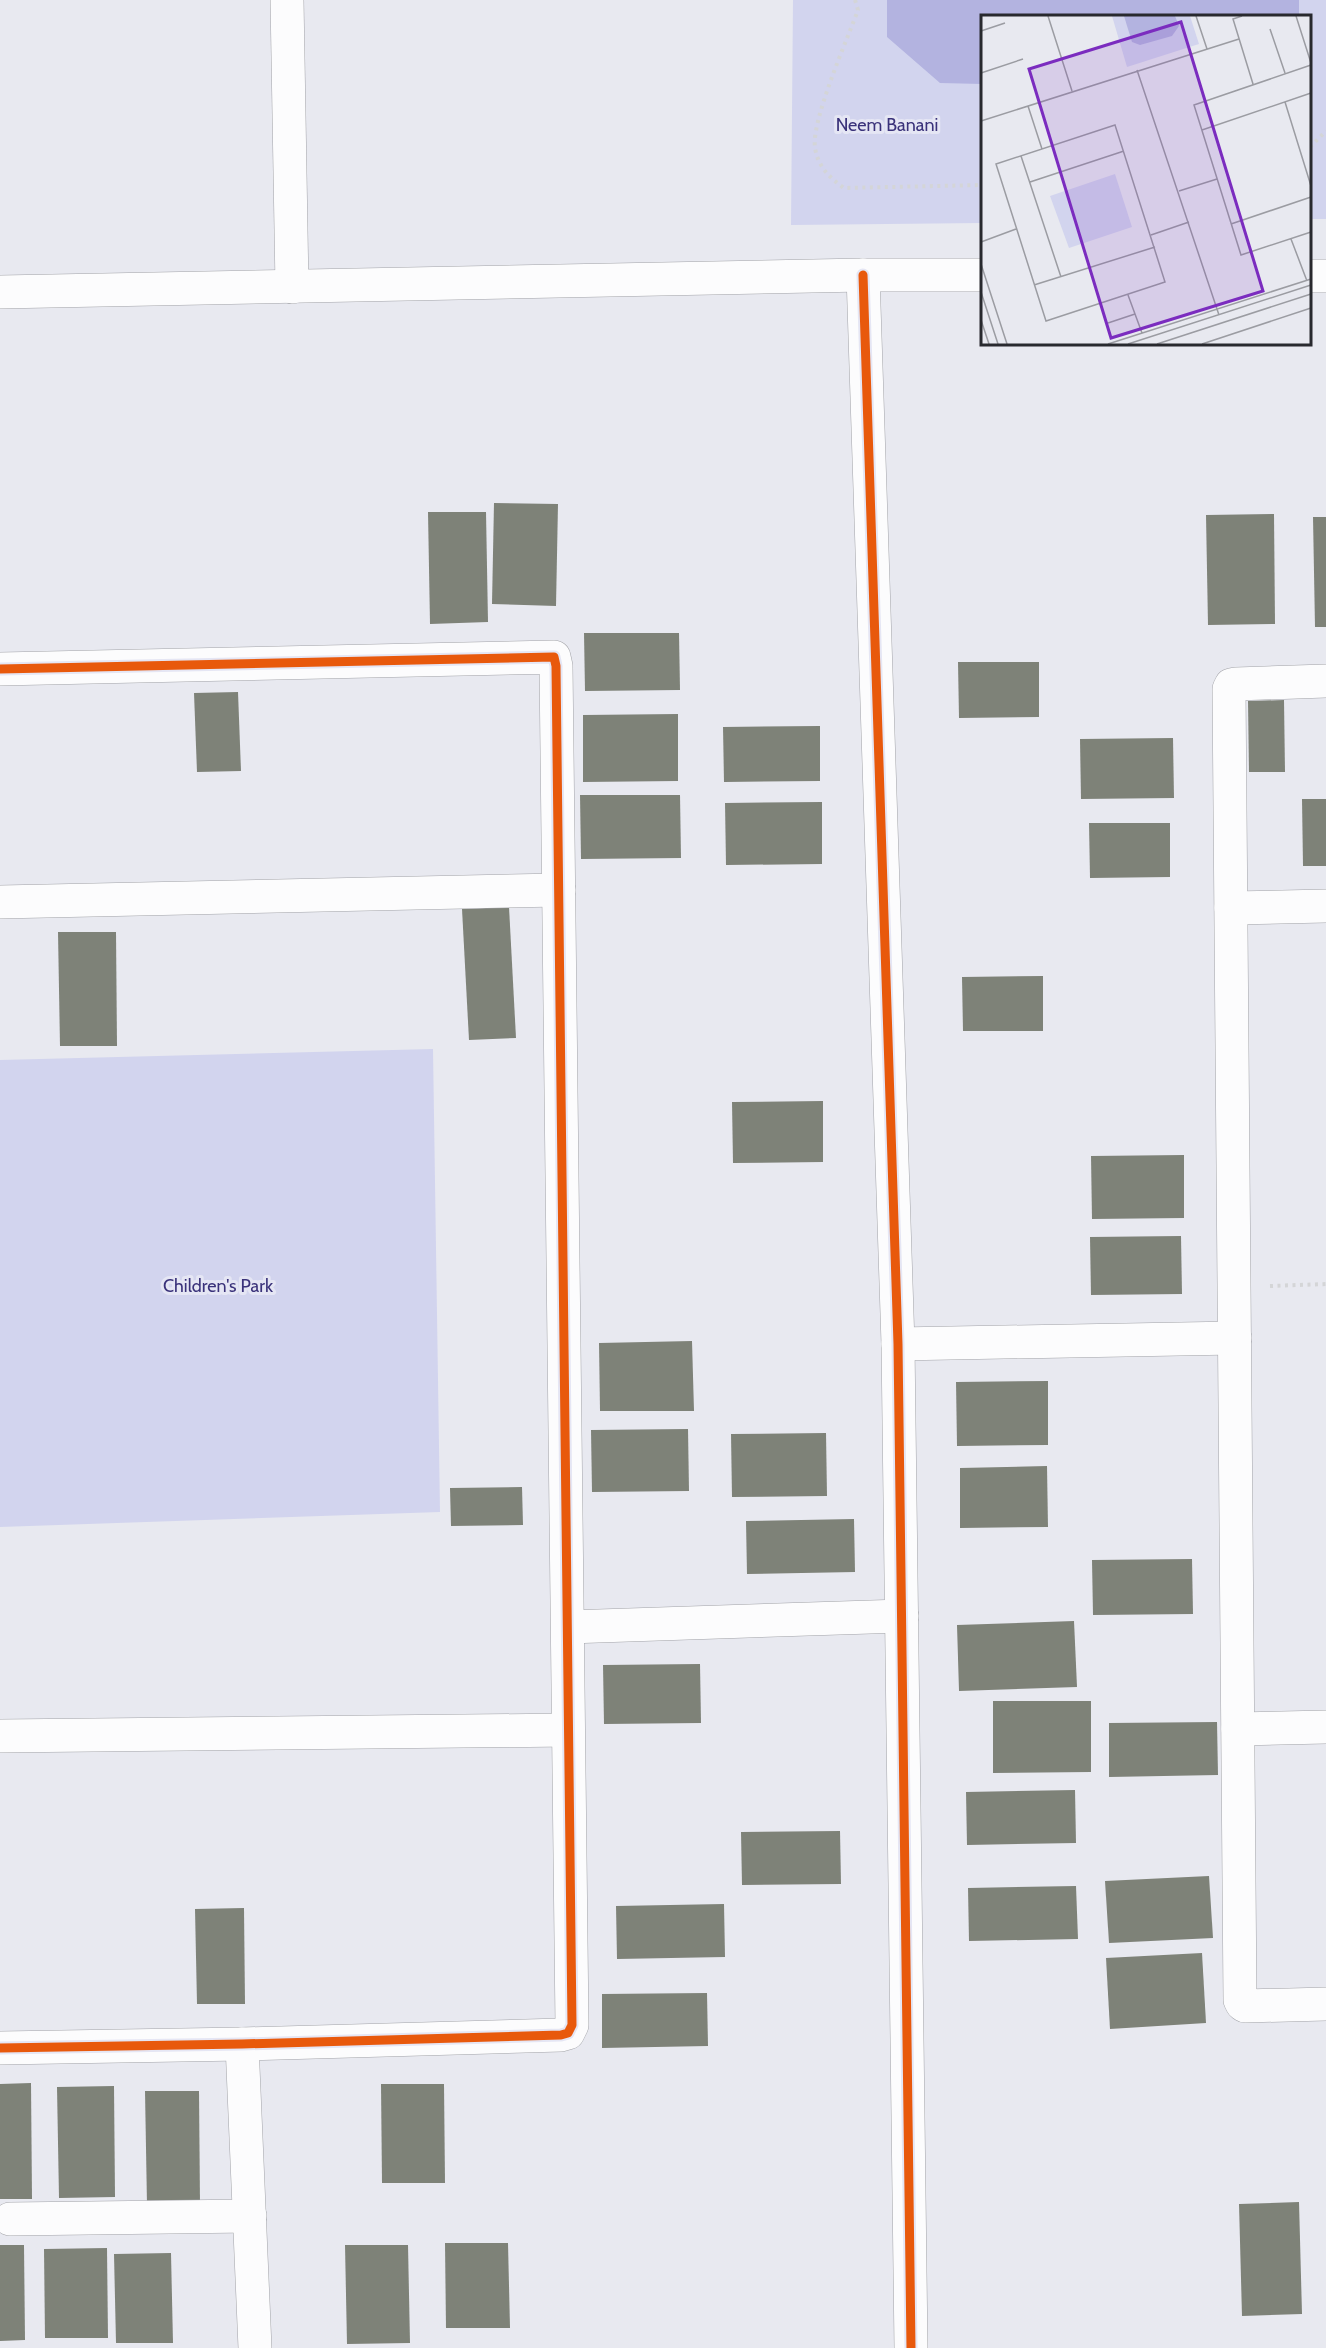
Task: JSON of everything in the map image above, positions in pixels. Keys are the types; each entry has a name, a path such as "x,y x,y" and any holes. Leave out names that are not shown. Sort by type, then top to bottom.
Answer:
{"street":[{"path":"287,0 292,287"},
{"path":"863,275 897,1344 911,2348"},
{"path":"0,291 863,275 981,275"},
{"path":"0,669 554,657 556,666 559,890 572,2025 568,2033 561,2035 0,2048"},
{"path":"1326,681 1236,684 1230,689 1240,2000 1245,2006 1326,2004"},
{"path":"0,902 559,890"},
{"path":"1231,908 1326,906"},
{"path":"897,1344 1235,1338"},
{"path":"568,1627 902,1616"},
{"path":"1238,1729 1326,1727"},
{"path":"0,1736 568,1730"},
{"path":"242,2044 255,2348"},
{"path":"10,2219 250,2216"}],"path":[{"path":"855,0 858,10 815,128 815,149 826,175 844,188 981,185"},
{"path":"1311,146 1326,131"},
{"path":"1234,1287 1326,1284"}],"green space":[{"name":"Neem Banani","path":"793,0 1326,0 1326,219 1311,219 1311,15 981,15 981,223 791,225"},
{"name":"Children's Park","path":"433,1049 440,1512 0,1527 0,1060"}],"water":[{"name":"Neem Banani","path":"887,0 1299,0 1299,15 981,15 981,84 940,83 887,37"}],"building":[{"path":"494,503 558,504 556,606 492,604"},
{"path":"428,512 486,512 488,622 430,624"},
{"path":"1274,514 1275,624 1208,625 1206,515"},
{"path":"1313,517 1326,517 1326,627 1315,627"},
{"path":"584,633 679,633 680,690 585,691"},
{"path":"958,662 1039,662 1039,717 959,718"},
{"path":"238,692 241,771 197,772 194,693"},
{"path":"1284,700 1285,772 1249,772 1248,701"},
{"path":"678,714 678,781 583,782 583,715"},
{"path":"820,726 820,781 724,782 723,727"},
{"path":"1173,738 1174,798 1081,799 1080,739"},
{"path":"580,795 680,795 681,858 581,859"},
{"path":"1302,799 1326,799 1326,866 1303,866"},
{"path":"822,802 822,864 726,865 725,803"},
{"path":"1089,823 1170,823 1170,877 1090,878"},
{"path":"509,907 516,1038 469,1040 462,909"},
{"path":"58,932 116,932 117,1046 60,1046"},
{"path":"1043,976 1043,1031 963,1031 962,977"},
{"path":"823,1101 823,1162 733,1163 732,1102"},
{"path":"1184,1155 1184,1218 1092,1219 1091,1156"},
{"path":"1181,1236 1182,1294 1091,1295 1090,1237"},
{"path":"692,1341 694,1411 600,1411 599,1343"},
{"path":"1048,1381 1048,1445 957,1446 956,1382"},
{"path":"688,1429 689,1491 592,1492 591,1430"},
{"path":"826,1433 827,1496 732,1497 731,1434"},
{"path":"1047,1466 1048,1527 960,1528 960,1468"},
{"path":"522,1487 523,1525 451,1526 450,1488"},
{"path":"854,1519 855,1572 747,1574 746,1521"},
{"path":"1192,1559 1193,1614 1093,1615 1092,1560"},
{"path":"1074,1621 1077,1687 959,1691 957,1625"},
{"path":"700,1664 701,1723 604,1724 603,1665"},
{"path":"993,1701 1091,1701 1091,1772 993,1773"},
{"path":"1217,1722 1218,1775 1109,1777 1109,1723"},
{"path":"1075,1790 1076,1843 967,1845 966,1792"},
{"path":"840,1831 841,1884 742,1885 741,1832"},
{"path":"1209,1876 1213,1938 1109,1943 1105,1881"},
{"path":"1076,1886 1078,1939 969,1941 968,1888"},
{"path":"724,1904 725,1957 617,1959 616,1906"},
{"path":"244,1908 245,2004 197,2004 195,1909"},
{"path":"1202,1953 1206,2023 1110,2029 1106,1958"},
{"path":"707,1993 708,2046 602,2048 602,1994"},
{"path":"31,2083 32,2199 0,2199 0,2084"},
{"path":"381,2084 444,2084 445,2183 382,2183"},
{"path":"114,2086 115,2197 59,2198 57,2087"},
{"path":"145,2091 199,2091 200,2205 147,2205"},
{"path":"1299,2202 1302,2314 1242,2316 1239,2204"},
{"path":"445,2243 508,2243 510,2328 446,2328"},
{"path":"0,2245 24,2245 25,2340 0,2341"},
{"path":"345,2245 408,2245 410,2343 347,2344"},
{"path":"107,2248 108,2338 45,2338 44,2249"},
{"path":"171,2253 173,2343 116,2343 114,2254"}],"cycle path":[{"path":"863,275 898,1344 911,2348"},
{"path":"0,669 554,657 556,666 572,2025 568,2033 561,2035 0,2048"}]}
